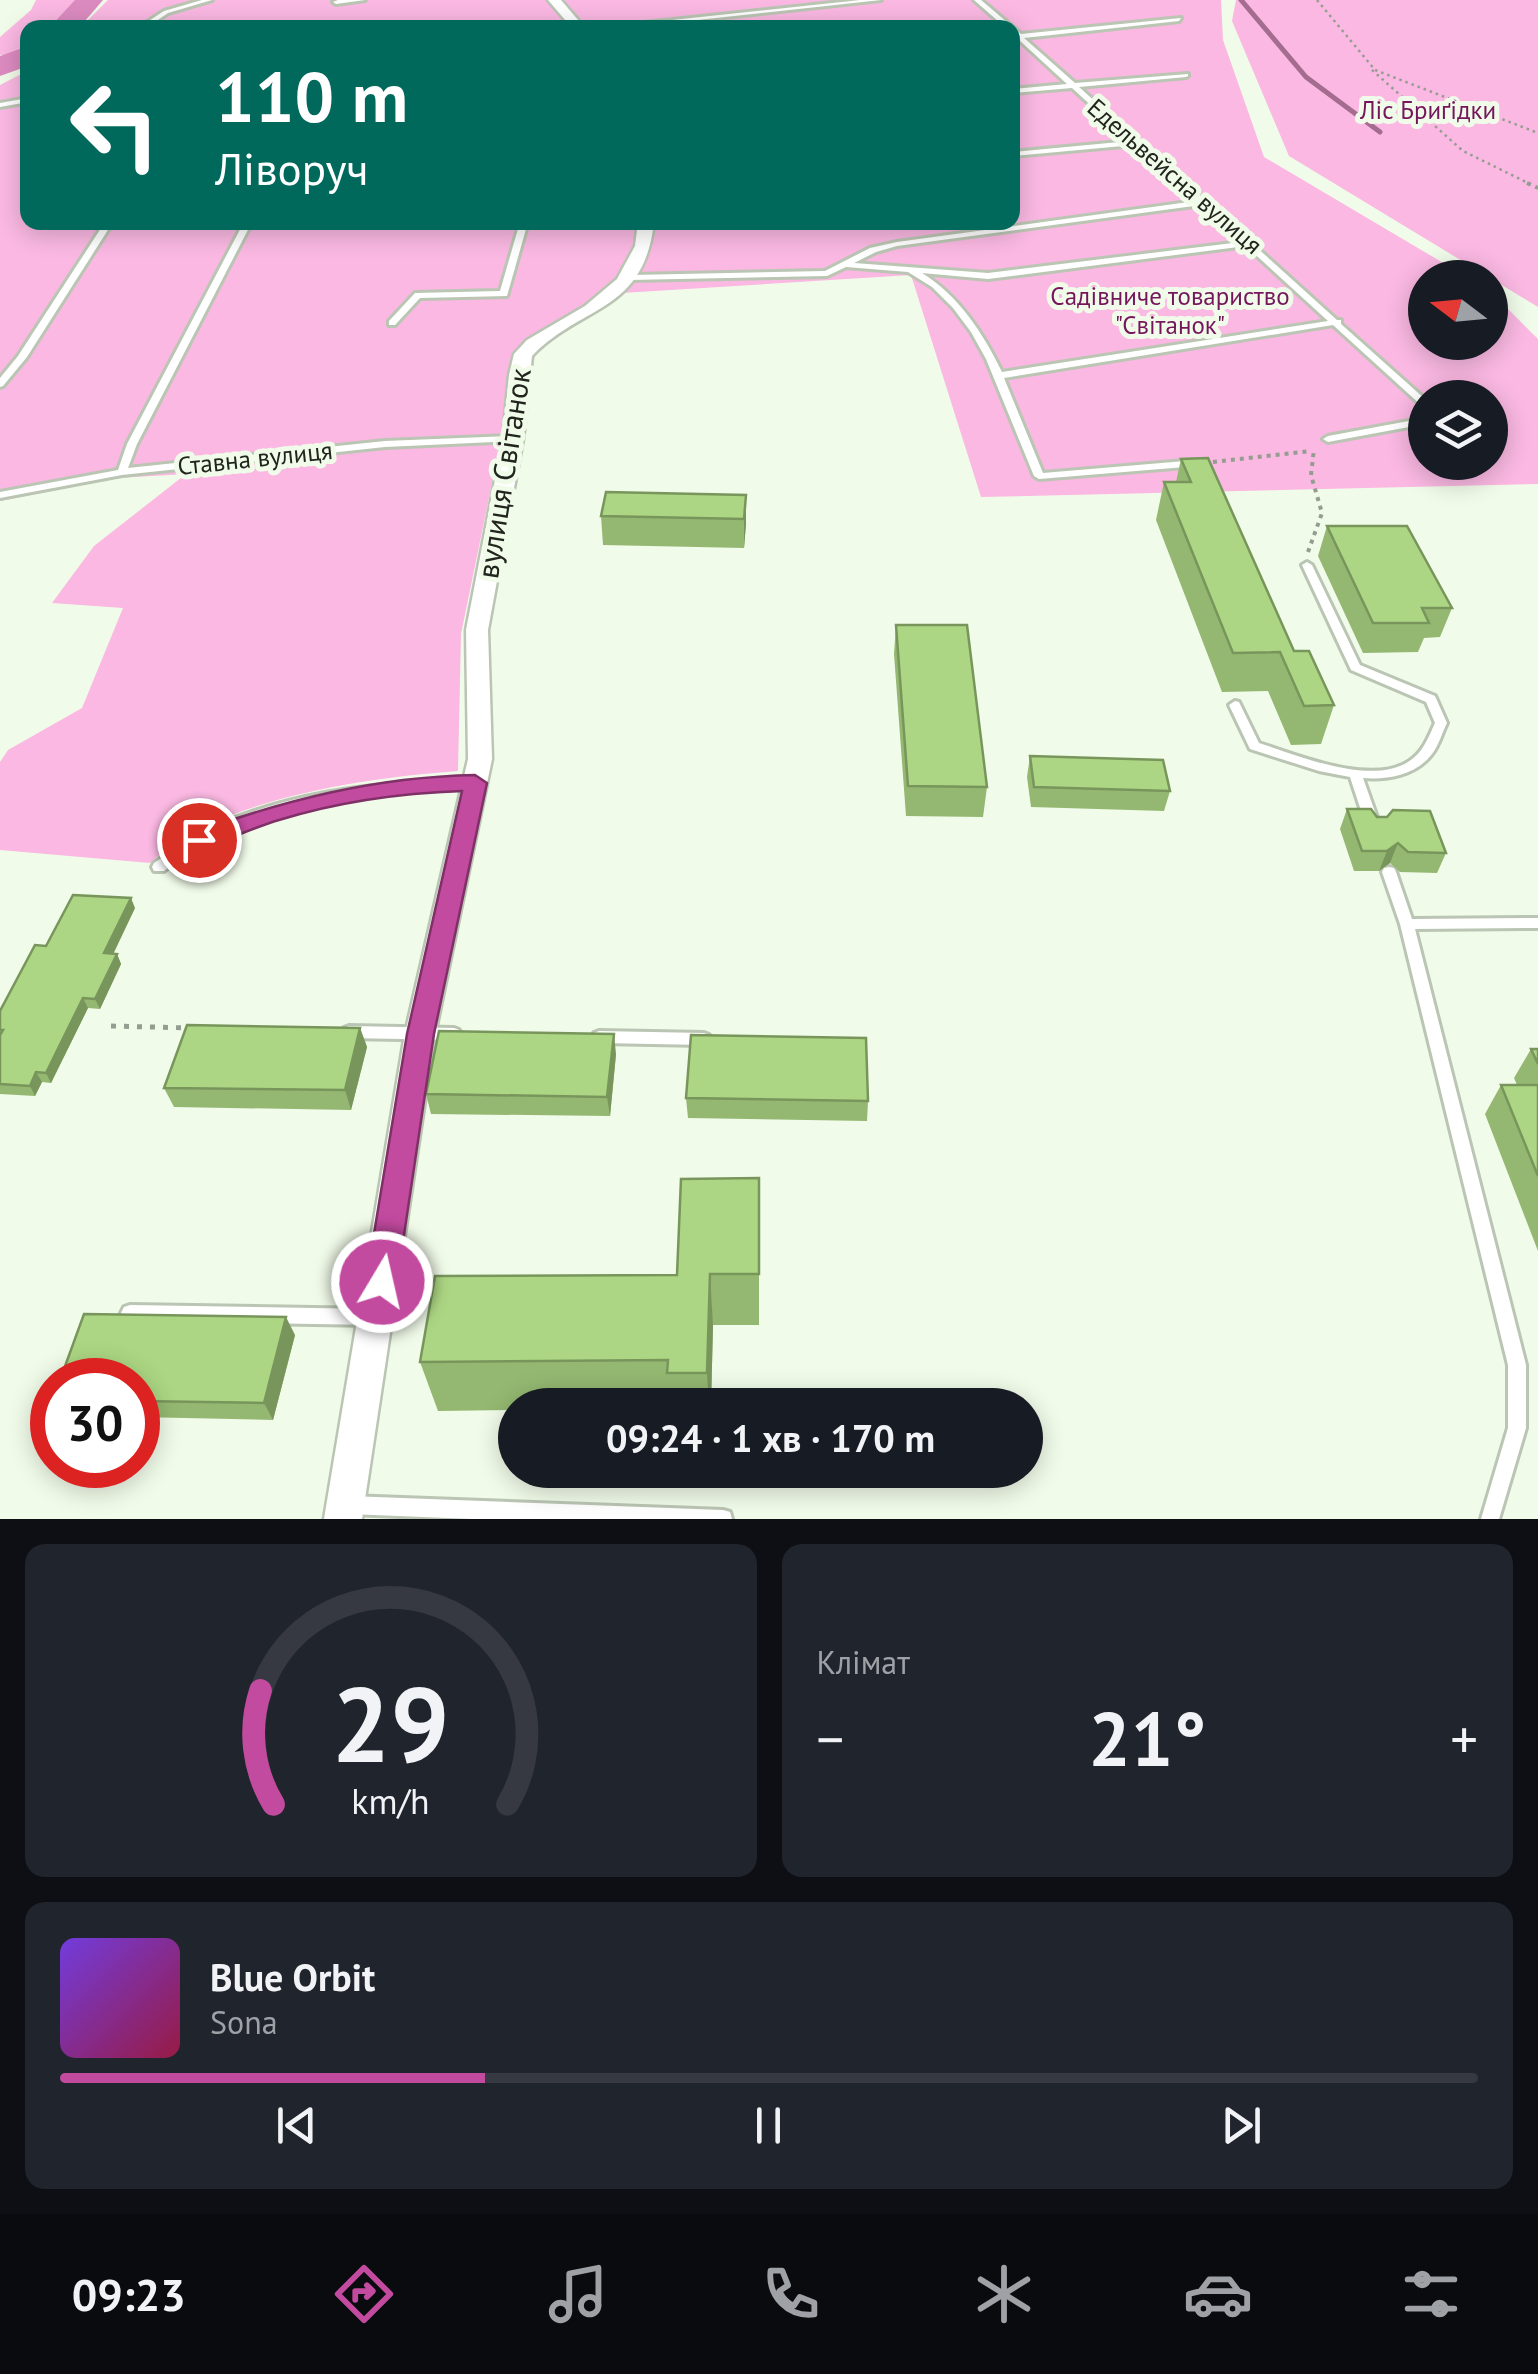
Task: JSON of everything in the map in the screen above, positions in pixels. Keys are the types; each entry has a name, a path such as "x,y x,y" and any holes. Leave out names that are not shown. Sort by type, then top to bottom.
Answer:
{"street":[{"path":"554,0 573,20"},
{"path":"632,278 646,245 646,230"},
{"name":"вулиця Світанок","path":"345,1512 420,1034 480,760 477,630 513,439 523,354 632,278"}],"lane":[{"path":"154,20 166,12 209,0"},
{"path":"336,2 362,0"},
{"path":"679,20 878,0"},
{"name":"Едельвейсна вулиця","path":"977,0 999,20"},
{"path":"1020,32 1178,19"},
{"name":"Едельвейсна вулиця","path":"1020,39 1408,388"},
{"path":"1020,89 1186,75"},
{"path":"1020,153 1138,142"},
{"path":"1020,227 1205,202"},
{"path":"0,384 22,357 104,230"},
{"path":"122,472 140,427 244,230"},
{"path":"392,323 418,295 504,294 522,230"},
{"path":"849,265 874,250 898,244 1000,230"},
{"path":"632,278 807,275 849,265 988,276 1252,244"},
{"path":"909,269 950,296 997,376 1040,476 1200,463"},
{"path":"997,376 1338,322"},
{"path":"1328,440 1408,424"},
{"name":"Ставна вулиця","path":"0,495 122,472 385,444 513,439"},
{"path":"1235,705 1254,746 1356,776 1410,767 1426,752 1441,723 1431,699 1355,667 1308,566"},
{"path":"1356,776 1374,830"},
{"path":"159,867 199,840 275,812 382,790 475,783"},
{"path":"1389,872 1407,924 1517,1365 1518,1428 1490,1519"},
{"path":"1407,924 1538,923"},
{"path":"326,1032 478,1035"},
{"path":"575,1037 730,1040"},
{"path":"130,1312 376,1317"},
{"path":"345,1512 723,1519"}],"path":[{"path":"1317,0 1338,18 1366,65 1463,151 1538,188"},
{"path":"1366,65 1485,116 1538,134"},
{"path":"1200,463 1312,450 1328,440"},
{"path":"1308,566 1308,544 1322,513 1311,476 1312,450"},
{"path":"111,1026 194,1028"}],"green space":[{"path":"36,0 78,0 57,20 20,20 20,54 0,55 0,37 31,10"},
{"name":"Садівниче товариство \"Світанок\"","path":"108,0 1221,0 1223,40 1264,157 1438,260 1408,260 1408,360 1508,360 1508,309 1538,339 1538,484 981,497 911,275 622,293 535,353 523,448 499,449 461,634 458,771 338,786 254,807 215,822 150,863 0,850 0,762 8,750 82,708 123,608 52,603 94,546 186,474 117,478 0,501 0,85 20,75 20,230 1020,230 1020,20 88,20"},
{"name":"Ліс Бриґідки","path":"1236,0 1538,0 1538,307 1508,289 1508,260 1460,260 1289,156 1232,21"}],"building":[{"path":"1208,458 1294,651 1309,651 1334,705 1304,706 1280,652 1233,653 1164,482 1191,482 1181,459"},
{"path":"606,492 746,495 744,519 601,516"},
{"path":"1327,526 1407,526 1452,608 1422,608 1429,623 1373,623"},
{"path":"896,625 967,625 987,787 908,786"},
{"path":"1030,756 1163,760 1170,791 1034,787"},
{"path":"1347,809 1371,809 1377,817 1387,817 1393,810 1430,811 1446,853 1408,852 1398,843 1387,851 1362,851"},
{"path":"73,895 131,898 104,953 117,954 95,999 83,998 46,1073 36,1072 30,1086 0,1084 0,1011 35,945 46,946"},
{"path":"187,1025 360,1028 345,1090 164,1088"},
{"path":"439,1031 614,1034 607,1097 426,1094"},
{"path":"691,1035 866,1038 868,1101 686,1098"},
{"path":"1501,1085 1538,1085 1538,1176"},
{"path":"759,1178 759,1274 710,1274 707,1373 667,1373 668,1360 420,1362 435,1276 677,1275 681,1179"},
{"path":"84,1314 286,1317 264,1403 160,1401 160,1358 68,1358"}],"waterway":[{"path":"71,20 90,0"},
{"path":"1241,0 1306,77 1380,132"},
{"path":"0,67 20,58"}],"route":[{"path":"199,840 275,812 344,796 420,784 475,783 420,1034 382,1282"}]}
